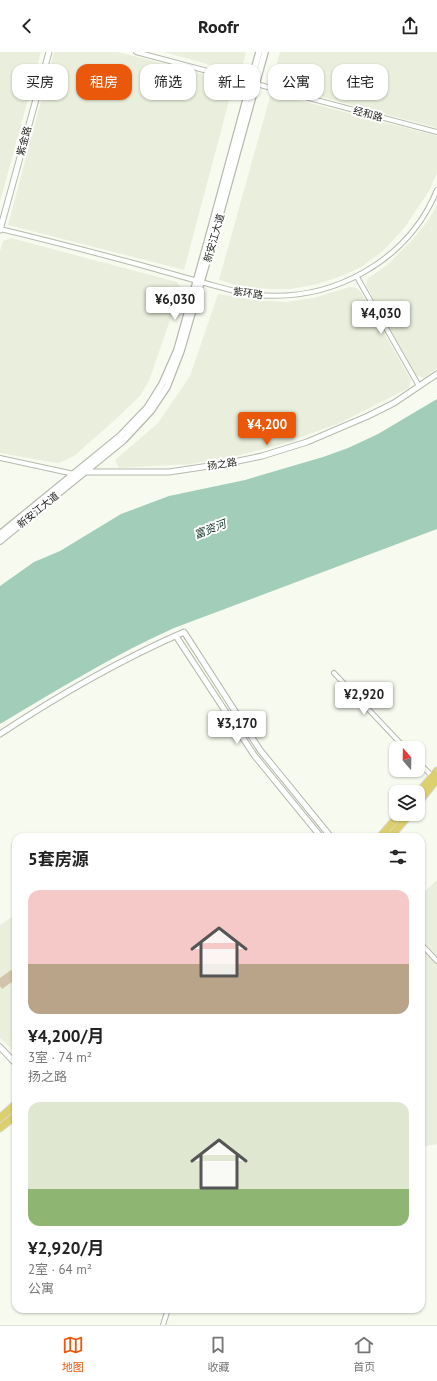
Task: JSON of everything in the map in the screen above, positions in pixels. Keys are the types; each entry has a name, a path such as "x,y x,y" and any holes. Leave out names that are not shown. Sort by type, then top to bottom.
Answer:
{"highway":[{"path":"425,786 435,775"},
{"path":"425,791 435,775"},
{"path":"383,833 394,821"},
{"path":"393,833 404,821"},
{"path":"0,1118 12,1108"},
{"path":"0,1128 12,1118"}],"main road":[{"name":"新安江大道","path":"258,64 260,52"},
{"name":"新安江大道","path":"260,66 265,52"},
{"name":"新安江大道","path":"0,541 131,433 151,411 162,395 178,361 249,100"},
{"name":"新安江大道","path":"0,534 128,429 147,408 158,393 174,359 199,281"}],"street":[{"name":"紫金路","path":"0,229 49,52"},
{"name":"经和路","path":"136,52 204,70"},
{"name":"经和路","path":"260,85 437,132"},
{"name":"紫环路","path":"0,229 97,253 244,293 277,296 297,295 323,290 343,283 378,264 403,243 422,218 437,190"},
{"path":"357,276 419,386"},
{"name":"扬之路","path":"84,472 169,472 258,457 292,447 354,423 394,403 437,374"},
{"path":"0,458 74,474"},
{"path":"0,734 97,674 184,632 260,750 327,833"},
{"path":"176,636 254,755 318,833"},
{"path":"334,673 398,741"},
{"path":"425,767 435,775"},
{"path":"425,948 437,961"},
{"path":"0,1047 12,1060"},
{"path":"163,1325 167,1313"}],"shaded area":[{"path":"0,52 41,52 38,64 12,64 12,100 28,100 0,202"},
{"path":"54,52 118,52 164,64 140,64 140,100 196,100 196,72 204,74 204,100 229,100 184,270 8,225 41,100 68,100 68,64 51,64"},
{"path":"163,52 246,52 243,64 208,64"},
{"path":"280,52 437,52 437,128 334,100 388,100 388,64 332,64 332,100 324,97 324,64 277,64"},
{"path":"269,100 298,100 437,136 437,173 429,191 405,227 383,251 361,267 318,284 291,289 242,287 219,280"},
{"path":"437,205 437,368 424,378 416,375 366,285 367,279 387,265 412,240 427,222"},
{"path":"11,238 177,282 181,288 149,381 140,396 74,456 59,463 0,453 0,251 3,241"},
{"path":"350,287 357,288 360,291 411,380 409,388 340,423 279,445 240,455 191,464 119,468 115,460 158,423 190,376 218,294 254,300 286,302 313,298"},
{"path":"437,880 437,956 425,943 425,891"},
{"path":"12,917 12,1049 0,1038 0,925"},
{"path":"425,952 437,965 437,1144 425,1146"},
{"path":"11,970 12,971 12,982 2,989 0,986 0,978"}],"water":[{"name":"富资河","path":"437,399 437,529 174,628 108,661 0,724 0,586 34,562 60,551 121,514 169,496 245,480 348,448 378,434"}]}
